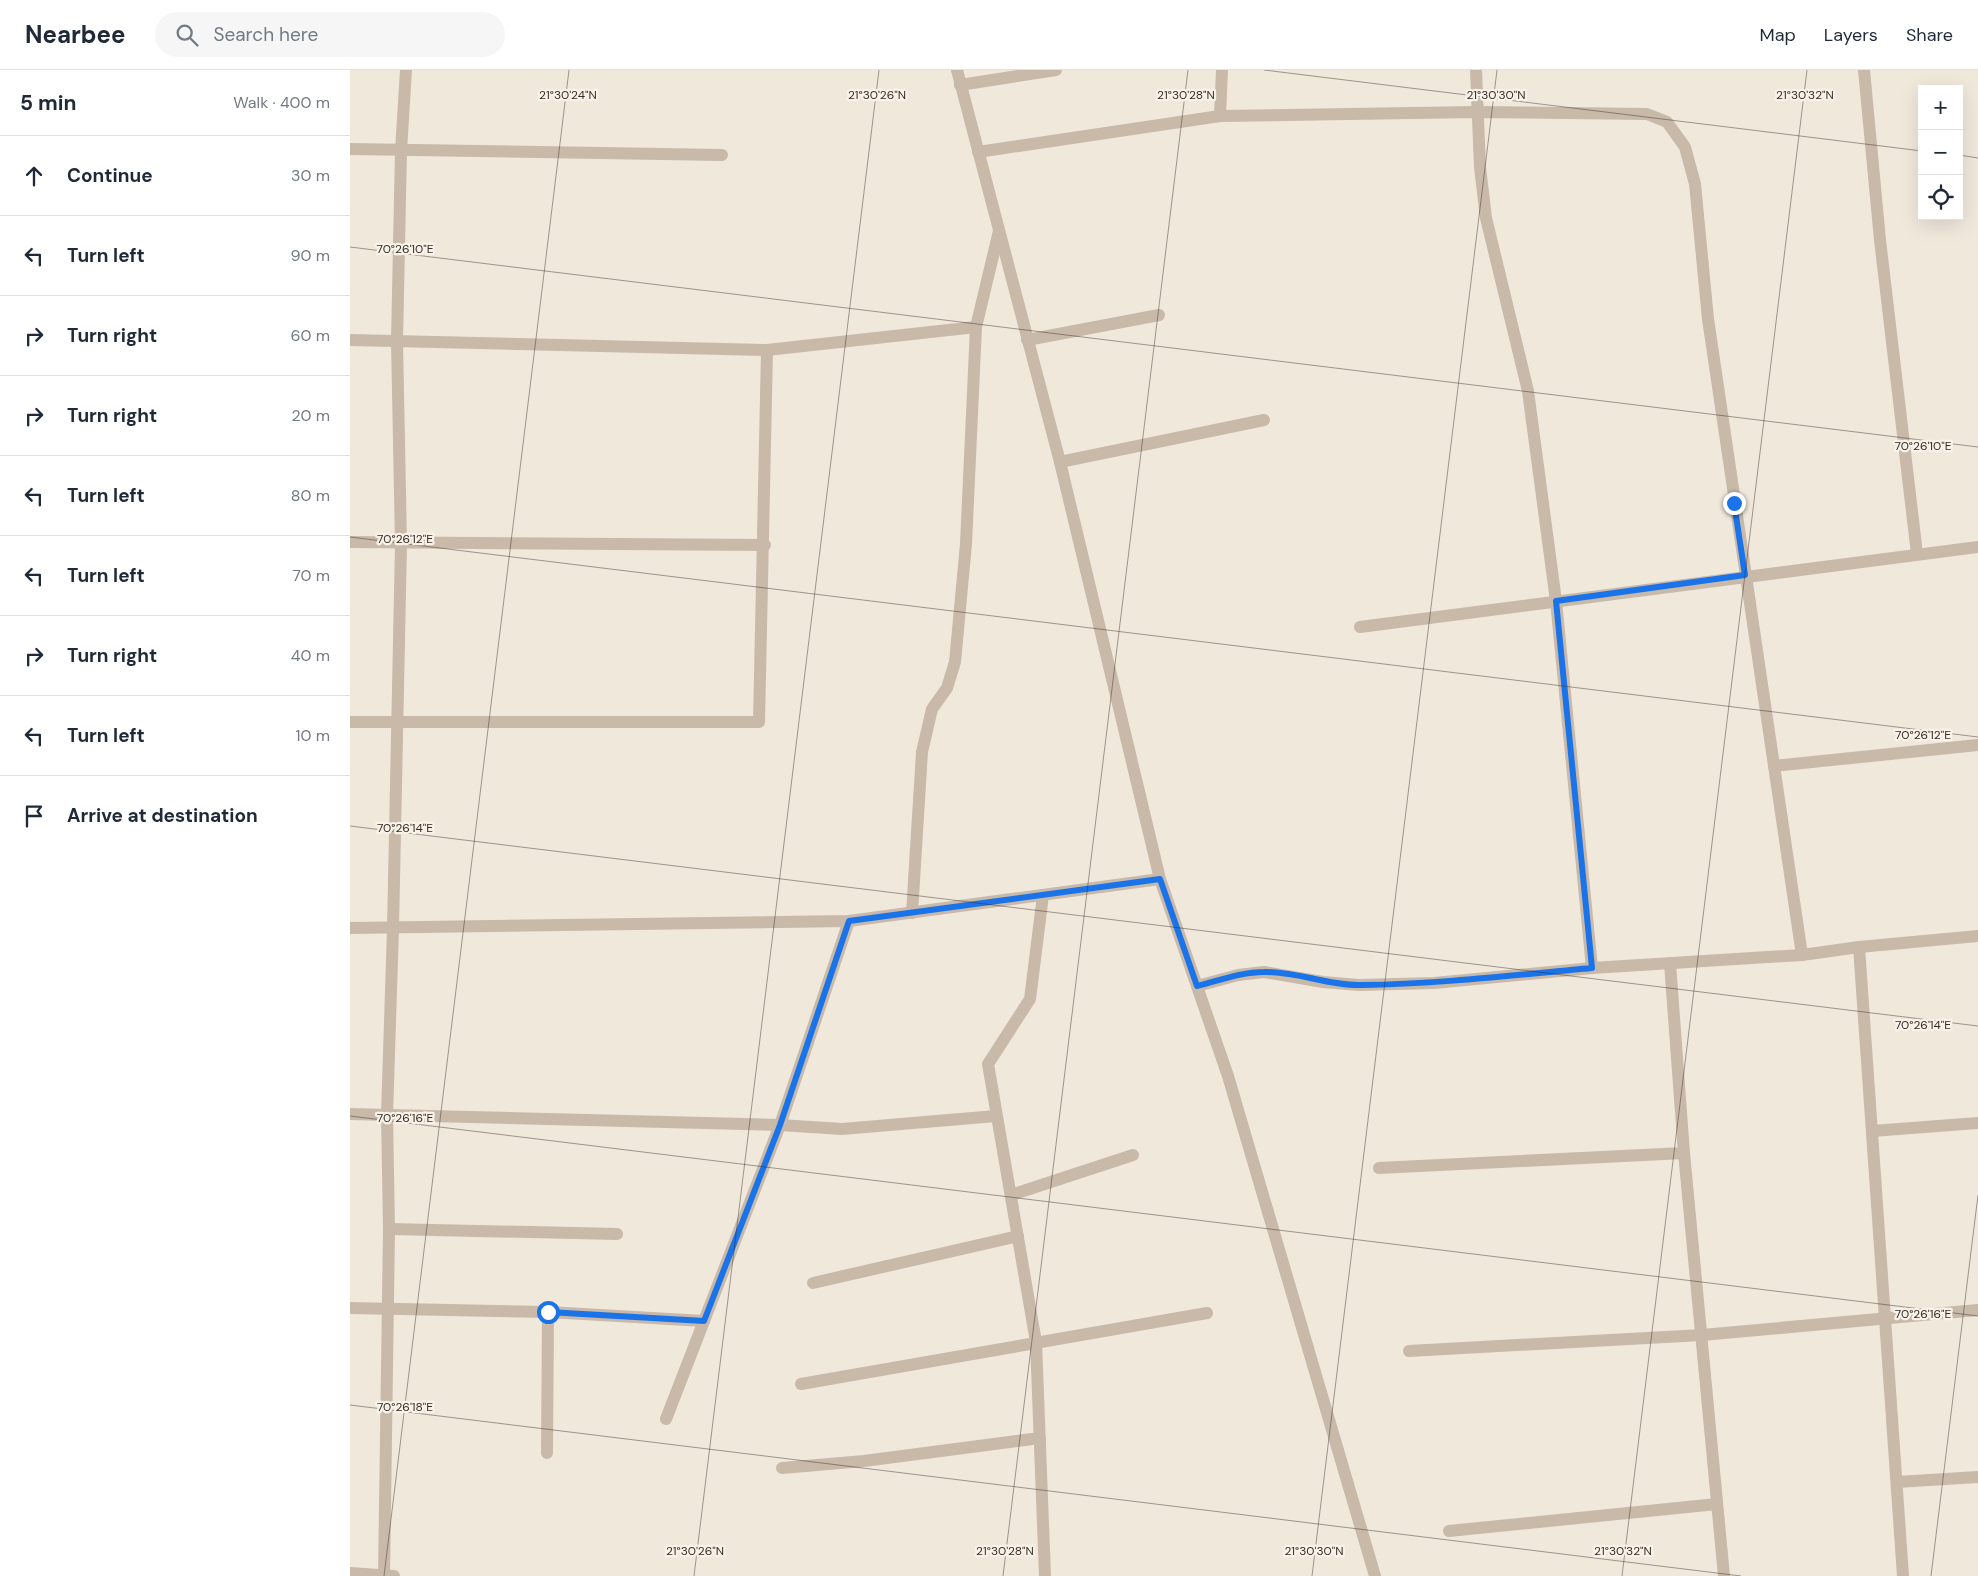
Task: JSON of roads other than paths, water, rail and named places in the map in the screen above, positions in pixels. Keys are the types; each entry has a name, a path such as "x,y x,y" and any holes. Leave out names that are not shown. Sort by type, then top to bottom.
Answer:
{"street":[{"path":"384,1576 389,1230 387,1115 393,929 400,544 397,341 401,151 406,70"},
{"path":"957,70 1060,462 1160,879 1231,1086 1375,1576"},
{"path":"960,85 1056,70"},
{"path":"1220,116 1222,70"},
{"path":"1476,70 1476,112 1486,218 1528,391 1556,601 1592,968"},
{"path":"1864,70 1880,240 1917,554"},
{"path":"978,152 1220,116 1476,112 1647,114 1667,122 1685,148 1695,184 1708,319 1802,955"},
{"path":"350,149 722,155"},
{"path":"912,913 922,752 932,709 948,688 955,662 966,544 976,327 999,229"},
{"path":"1027,340 1159,315"},
{"path":"350,340 767,350 976,327"},
{"path":"350,722 760,722 765,544 767,350"},
{"path":"1060,462 1264,420"},
{"path":"350,542 400,544 765,544"},
{"path":"1360,626 1745,575 1978,547"},
{"path":"1774,766 1978,746"},
{"path":"350,928 393,929 849,921 1160,879"},
{"path":"1043,895 1030,999 988,1064 1036,1342 1044,1576"},
{"path":"666,1419 780,1125 849,921"},
{"path":"1197,986 1238,975 1264,972 1323,982 1359,985 1434,983 1592,968 1802,955 1859,947 1978,936"},
{"path":"1859,947 1903,1576"},
{"path":"1670,963 1684,1153 1724,1576"},
{"path":"350,1114 780,1125 842,1129 996,1116"},
{"path":"1872,1131 1978,1123"},
{"path":"1379,1168 1684,1153"},
{"path":"1011,1195 1133,1155"},
{"path":"389,1230 617,1234"},
{"path":"813,1283 1018,1236"},
{"path":"350,1308 548,1312 704,1321"},
{"path":"1410,1351 1702,1335 1886,1320 1978,1310"},
{"path":"547,1453 548,1312"},
{"path":"801,1384 1207,1313"},
{"path":"782,1468 864,1461 1040,1438"},
{"path":"1897,1482 1978,1477"},
{"path":"1449,1531 1717,1504"},
{"path":"350,1573 394,1576"}]}
